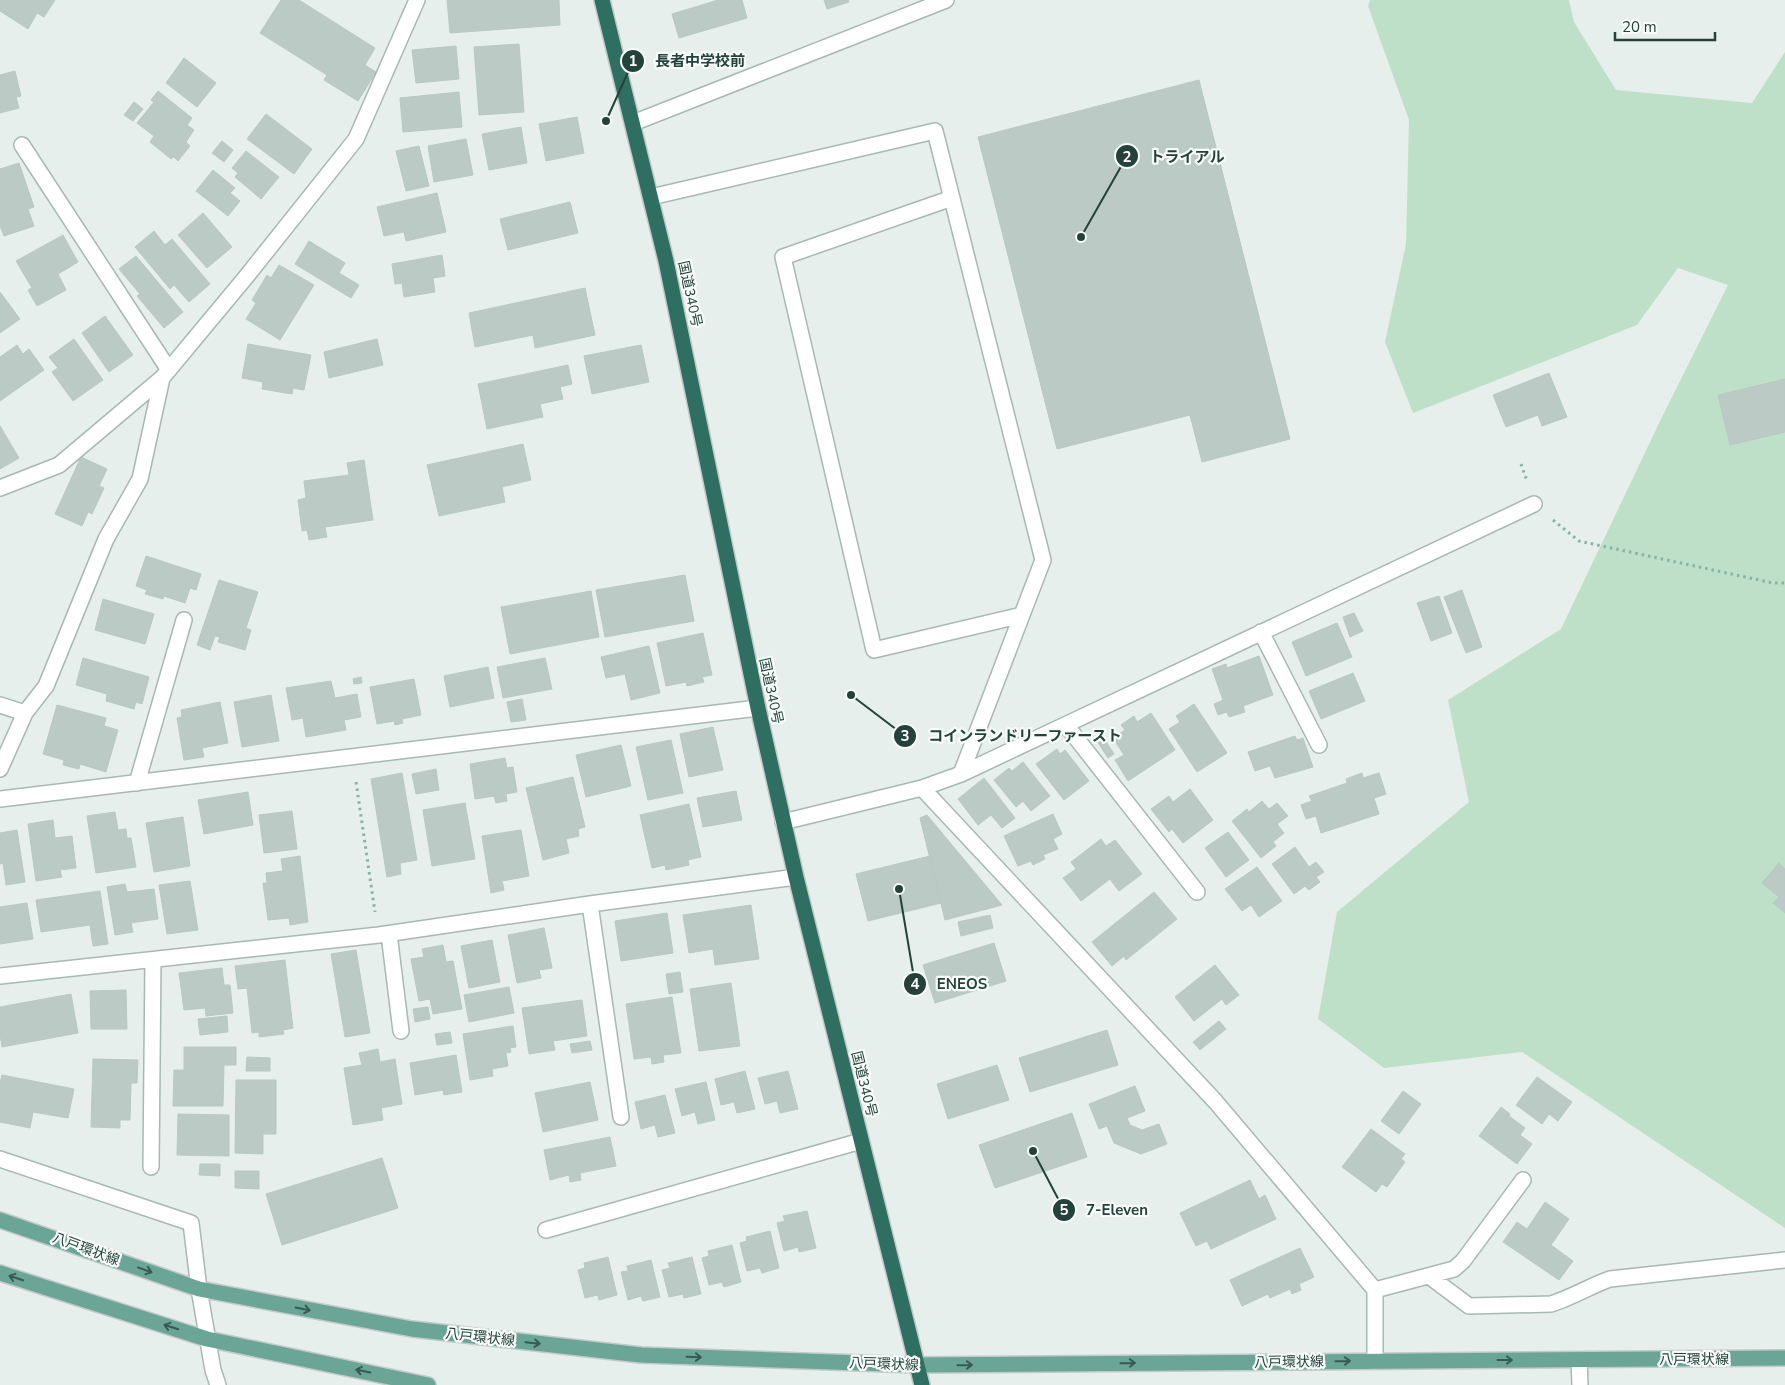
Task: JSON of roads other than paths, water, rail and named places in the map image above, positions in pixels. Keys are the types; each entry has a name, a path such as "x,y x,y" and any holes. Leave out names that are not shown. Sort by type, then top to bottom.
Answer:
{"highway":[{"name":"国道340号","path":"602,0 666,261 758,708 796,877 922,1385"}],"main road":[{"name":"八戸環状線","path":"0,1220 199,1290 412,1329 632,1354 916,1365 1785,1358"},
{"path":"0,1273 207,1339 428,1385"}],"street":[{"path":"0,488 59,464 166,374 356,139 417,0"},
{"path":"633,123 946,0"},
{"path":"651,197 935,131 1043,560 961,774"},
{"path":"0,769 25,713 46,686 106,539 140,479 166,374 22,145"},
{"path":"952,198 783,257 874,650 1022,615"},
{"path":"784,822 922,788 961,774 1534,504"},
{"path":"137,783 184,620"},
{"path":"1261,632 1319,745"},
{"path":"0,705 25,713"},
{"path":"0,799 758,708"},
{"path":"1066,725 1196,892"},
{"path":"922,788 1215,1101 1375,1290 1375,1361"},
{"path":"0,976 384,934 796,877"},
{"path":"590,904 622,1117"},
{"path":"384,934 401,1031"},
{"path":"151,1168 153,960"},
{"path":"546,1230 861,1141"},
{"path":"0,1158 191,1223 207,1339 218,1385"},
{"path":"1375,1290 1454,1269 1463,1262 1523,1180"},
{"path":"1429,1276 1469,1306 1551,1304 1564,1300 1589,1286 1610,1279 1785,1260"},
{"path":"1579,1360 1580,1385"}],"place":[{"name":"長者中学校前","path":"606,121"},
{"name":"トライアル","path":"1081,237"},
{"name":"コインランドリーファースト","path":"851,695"},
{"name":"ENEOS","path":"899,889"},
{"name":"7-Eleven","path":"1033,1151"}]}
